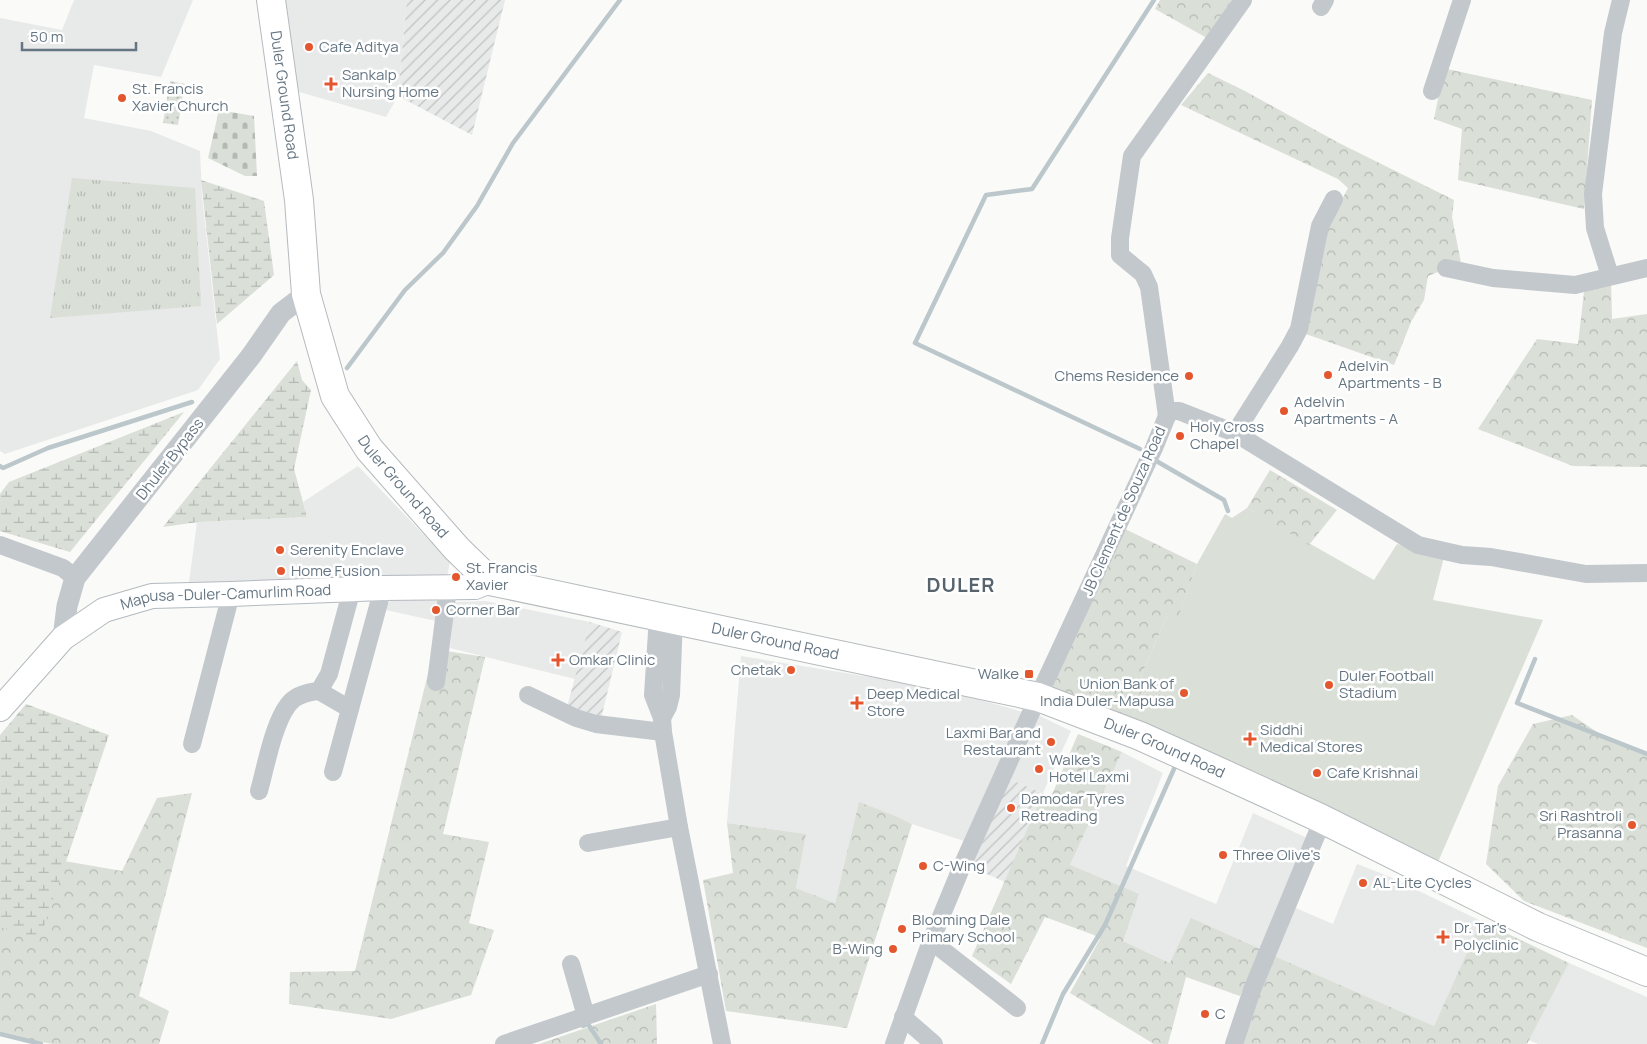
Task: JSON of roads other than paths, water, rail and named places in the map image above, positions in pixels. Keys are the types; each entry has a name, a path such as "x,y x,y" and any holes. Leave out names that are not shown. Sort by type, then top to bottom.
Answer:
{"main road":[{"name":"Duler Ground Road","path":"271,0 299,200 306,294 335,396 369,449 457,549 490,581 1038,697 1140,736 1320,818 1538,927 1647,972"},
{"name":"Mapusa -Duler-Camurlim Road","path":"0,708 63,638 104,610 152,596 383,588 475,587 490,581"}],"street":[{"path":"1166,416 1149,287 1143,274 1120,255 1120,238 1132,156 1243,0"},
{"path":"1432,91 1462,0"},
{"path":"1610,276 1596,228 1593,194 1613,33 1621,0"},
{"path":"1235,433 1290,346 1298,329 1320,226 1334,199"},
{"path":"1446,268 1493,278 1575,285 1647,268"},
{"name":"Dhuler Bypass","path":"63,638 67,606 75,578 251,356 281,314 306,294"},
{"name":"JB Clement de Souza Road","path":"894,1044 931,941 1038,697 1154,448 1166,416 1172,411 1179,411 1235,433 1418,544 1462,555 1491,557 1586,574 1647,573"},
{"path":"0,545 63,568 75,578"},
{"path":"334,772 383,588"},
{"path":"436,682 448,588"},
{"path":"319,691 329,674 352,589"},
{"path":"192,744 231,594"},
{"path":"666,618 671,695 662,725 679,827 722,1044"},
{"path":"259,791 278,724 288,703 305,692 319,691 350,709"},
{"path":"528,695 576,718 596,724 662,725"},
{"path":"1234,1044 1252,990 1318,832 1320,818"},
{"path":"588,843 679,827"},
{"path":"931,941 1017,1008"},
{"path":"571,964 586,1016"},
{"path":"504,1044 709,974"},
{"path":"903,1017 934,1044"}],"waterway":[{"path":"347,368 405,290 443,253 477,206 513,143 620,0"},
{"path":"1140,449 915,343 986,195 1032,189 1154,0"},
{"path":"0,466 3,468 48,448 192,402"},
{"path":"1158,462 1224,500 1228,511"},
{"path":"1535,659 1517,703 1647,754"},
{"path":"1042,1044 1063,994 1105,925 1177,762"},
{"path":"583,1026 588,1024 601,1044"},
{"path":"0,1034 41,1044"}],"place":[{"name":"Cafe Aditya","path":"309,47"},
{"name":"Sankalp Nursing Home","path":"331,84"},
{"name":"St. Francis Xavier Church","path":"122,98"},
{"name":"Adelvin Apartments - B","path":"1328,375"},
{"name":"Chems Residence","path":"1189,376"},
{"name":"Adelvin Apartments - A","path":"1284,411"},
{"name":"Holy Cross Chapel","path":"1180,436"},
{"name":"Serenity Enclave","path":"280,550"},
{"name":"Home Fusion","path":"281,571"},
{"name":"St. Francis Xavier","path":"456,577"},
{"name":"Corner Bar","path":"436,610"},
{"name":"Omkar Clinic","path":"558,660"},
{"name":"Chetak","path":"791,670"},
{"name":"Walke","path":"1029,674"},
{"name":"Duler Football Stadium","path":"1329,685"},
{"name":"Union Bank of India Duler-Mapusa","path":"1184,693"},
{"name":"Deep Medical Store","path":"857,703"},
{"name":"Siddhi Medical Stores","path":"1250,739"},
{"name":"Laxmi Bar and Restaurant","path":"1051,742"},
{"name":"Walke’s Hotel Laxmi","path":"1039,769"},
{"name":"Cafe Krishnai","path":"1317,773"},
{"name":"Damodar Tyres Retreading","path":"1011,808"},
{"name":"Sri Rashtroli Prasanna","path":"1632,825"},
{"name":"Three Olive's","path":"1223,855"},
{"name":"C-Wing","path":"923,866"},
{"name":"AL-Lite Cycles","path":"1363,883"},
{"name":"Blooming Dale Primary School","path":"902,929"},
{"name":"Dr. Tar's Polyclinic","path":"1443,937"},
{"name":"B-Wing","path":"893,949"},
{"name":"C","path":"1205,1014"}],"district":[{"name":"DULER","path":"961,585"}]}
